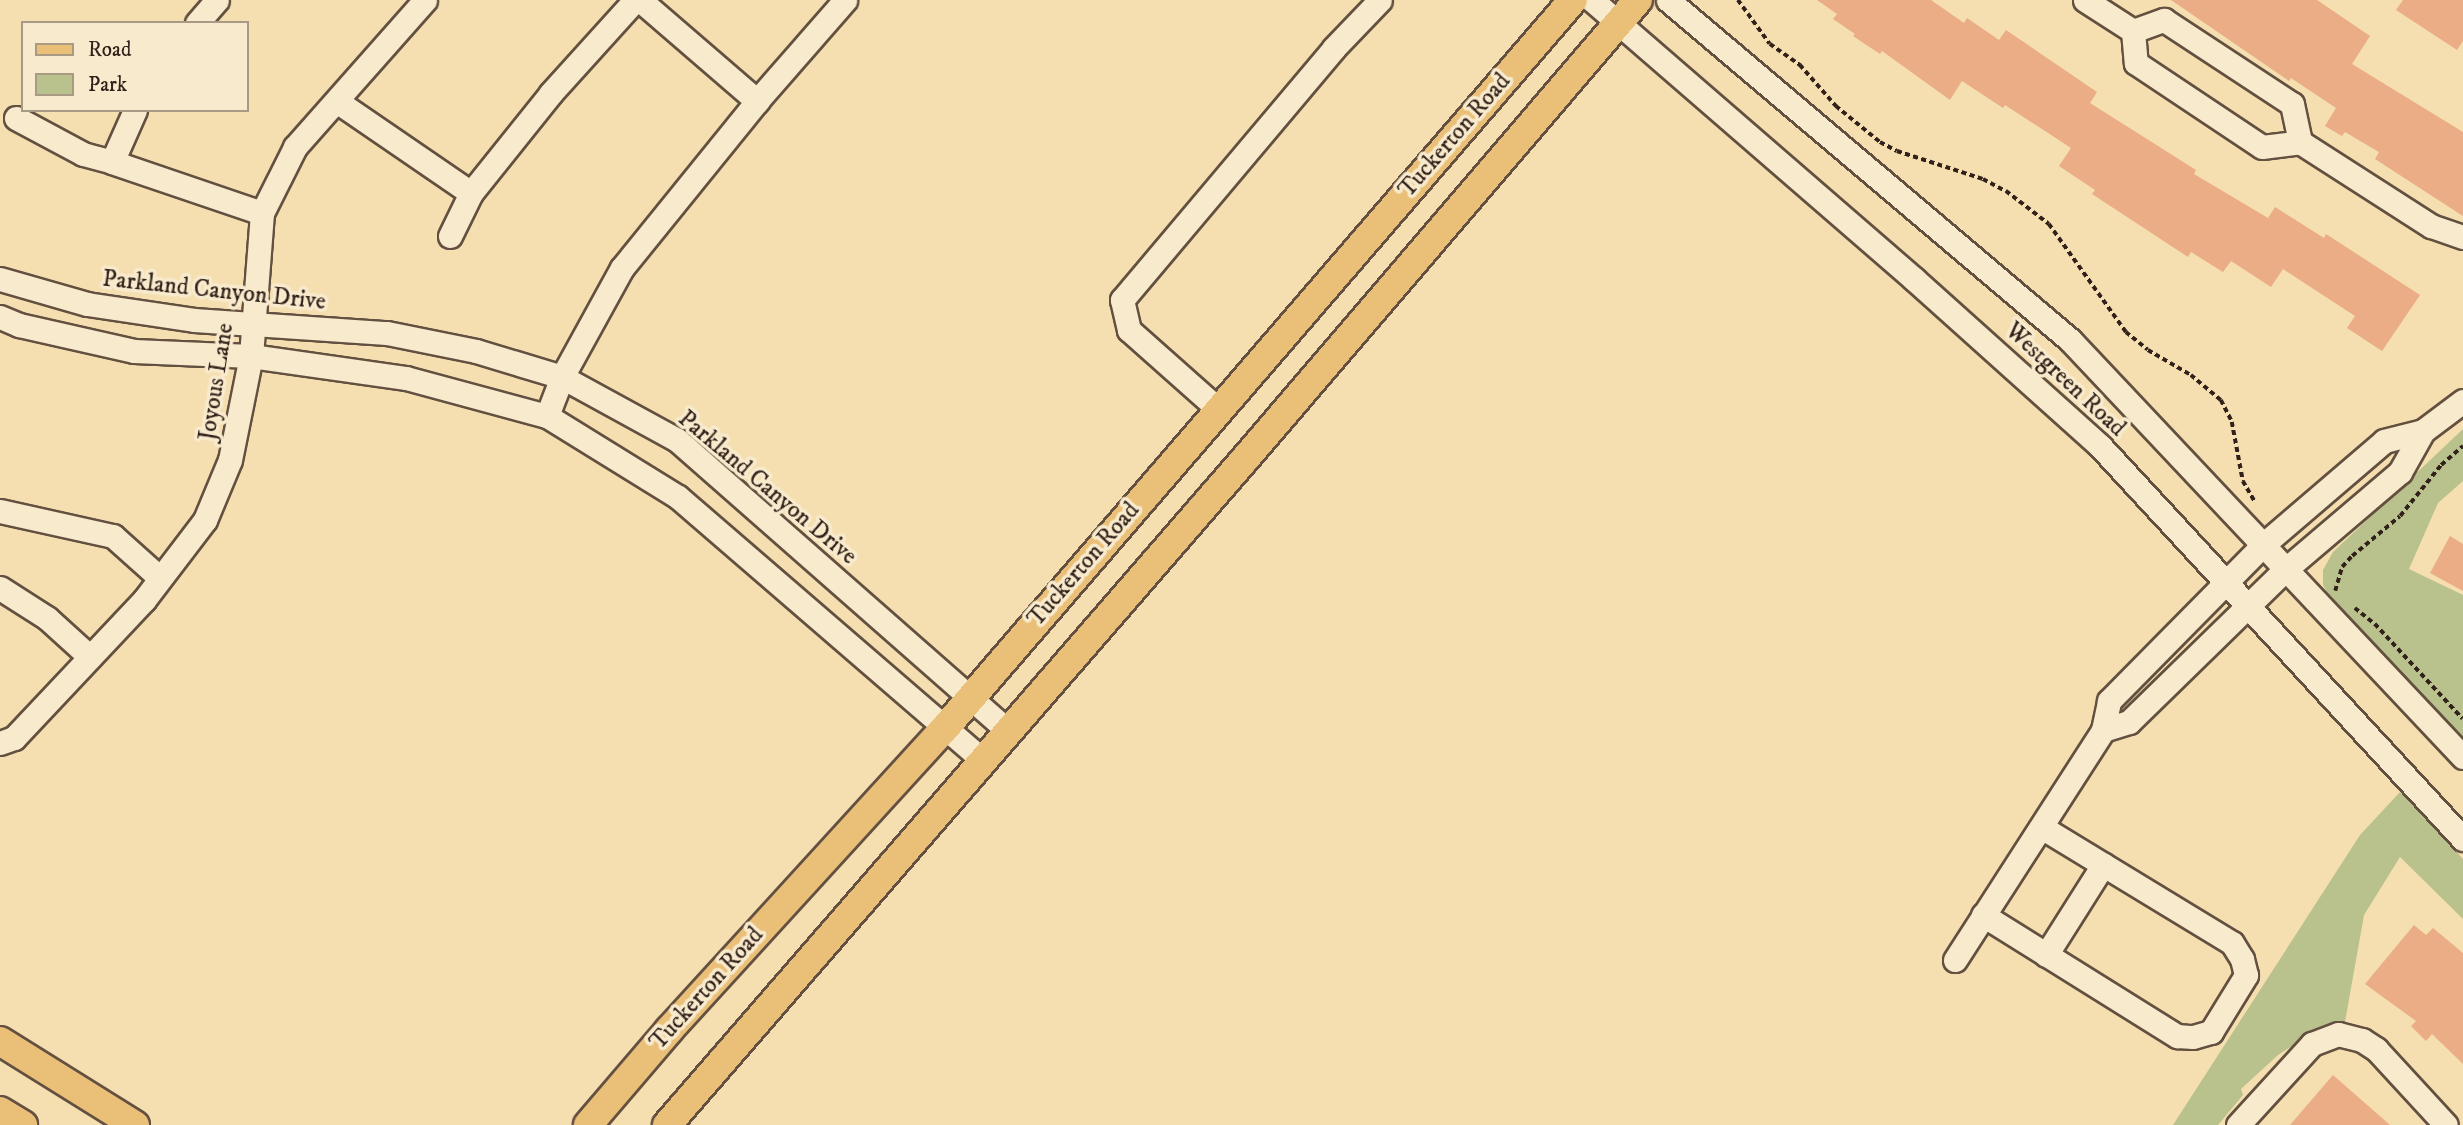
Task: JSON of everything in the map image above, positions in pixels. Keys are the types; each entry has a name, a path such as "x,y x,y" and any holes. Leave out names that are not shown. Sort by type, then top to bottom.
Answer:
{"main road":[{"name":"Tuckerton Road","path":"588,1125 669,1030 945,728 1573,0"},
{"name":"Tuckerton Road","path":"667,1125 984,761 1637,0"},
{"path":"0,1041 135,1125"},
{"path":"0,1111 23,1125"}],"street":[{"path":"199,21 217,0"},
{"path":"450,236 471,193 551,93 638,0 757,101"},
{"path":"547,416 562,377 622,268 757,101 845,0"},
{"path":"1218,409 1129,330 1122,300 1334,48 1380,0"},
{"name":"Westgreen Road","path":"1592,0 2050,398 2100,446 2463,839"},
{"name":"Westgreen Road","path":"1668,0 2070,340 2463,757"},
{"path":"2085,0 2133,31"},
{"name":"Joyous Lane","path":"0,743 14,738 90,657 160,578 205,520 230,460 251,356 262,213 295,147 338,102 413,4"},
{"path":"2133,31 2164,20 2292,104 2300,142"},
{"path":"2133,31 2136,63 2262,147 2300,142 2431,226 2463,237"},
{"path":"338,102 471,193"},
{"path":"112,162 134,112"},
{"path":"16,118 83,154 262,213"},
{"name":"Parkland Canyon Drive","path":"0,279 87,304 253,327 387,333 477,351 562,377 677,440 1009,732"},
{"path":"0,317 30,328 134,351 251,356 406,378 547,416 678,497 984,761"},
{"path":"1955,960 2103,730 2109,701 2263,544 2384,441 2423,431 2463,401"},
{"path":"2103,730 2129,722 2286,569 2400,472 2423,431"},
{"path":"0,511 113,536 160,578"},
{"path":"0,588 47,618 90,657"},
{"path":"1983,915 2177,1036 2193,1037 2211,1032 2246,975 2232,943 2040,827"},
{"path":"2046,955 2103,865"},
{"path":"2238,1125 2312,1044 2338,1034 2362,1040 2376,1049 2446,1125"}],"path":[{"path":"1738,0 1770,44 1800,65 1836,106 1880,142 1896,151 1983,179 2006,191 2049,224 2126,332 2148,350 2191,375 2221,400 2232,422 2243,481 2260,510"},
{"path":"2334,591 2342,567 2400,516 2441,465 2463,446"},
{"path":"2329,586 2339,595"},
{"path":"2351,605 2375,624 2463,719"}],"green space":[{"path":"2463,429 2463,481 2438,503 2409,569 2463,595 2463,740 2330,598 2323,585 2323,570 2333,552"},
{"path":"2400,792 2463,859 2463,919 2400,857 2364,915 2345,1022 2324,1025 2278,1055 2241,1089 2243,1095 2218,1125 2173,1125 2360,835"}],"building":[{"path":"1817,0 1931,0 1964,23 1967,18 1999,40 2006,30 2097,92 2090,103 2196,170 2194,174 2268,218 2275,207 2324,238 2326,234 2420,295 2382,351 2347,328 2355,316 2283,269 2271,287 2231,261 2223,272 2191,252 2188,257 2092,194 2095,190 2059,166 2071,148 1962,81 1950,100 1882,51 1880,54 1853,36 1855,34 1833,19 1837,14"},
{"path":"2171,0 2317,0 2370,36 2352,64 2463,132 2463,216 2375,159 2379,152 2345,132 2342,136 2325,126 2336,108 2291,78 2289,81"},
{"path":"2403,0 2463,0 2463,41 2457,50 2396,10"},
{"path":"2450,536 2463,544 2463,591 2430,573"},
{"path":"2414,925 2426,935 2433,928 2463,953 2463,1064 2432,1034 2426,1041 2411,1026 2416,1021 2365,984"},
{"path":"2333,1075 2390,1125 2290,1125"}]}
